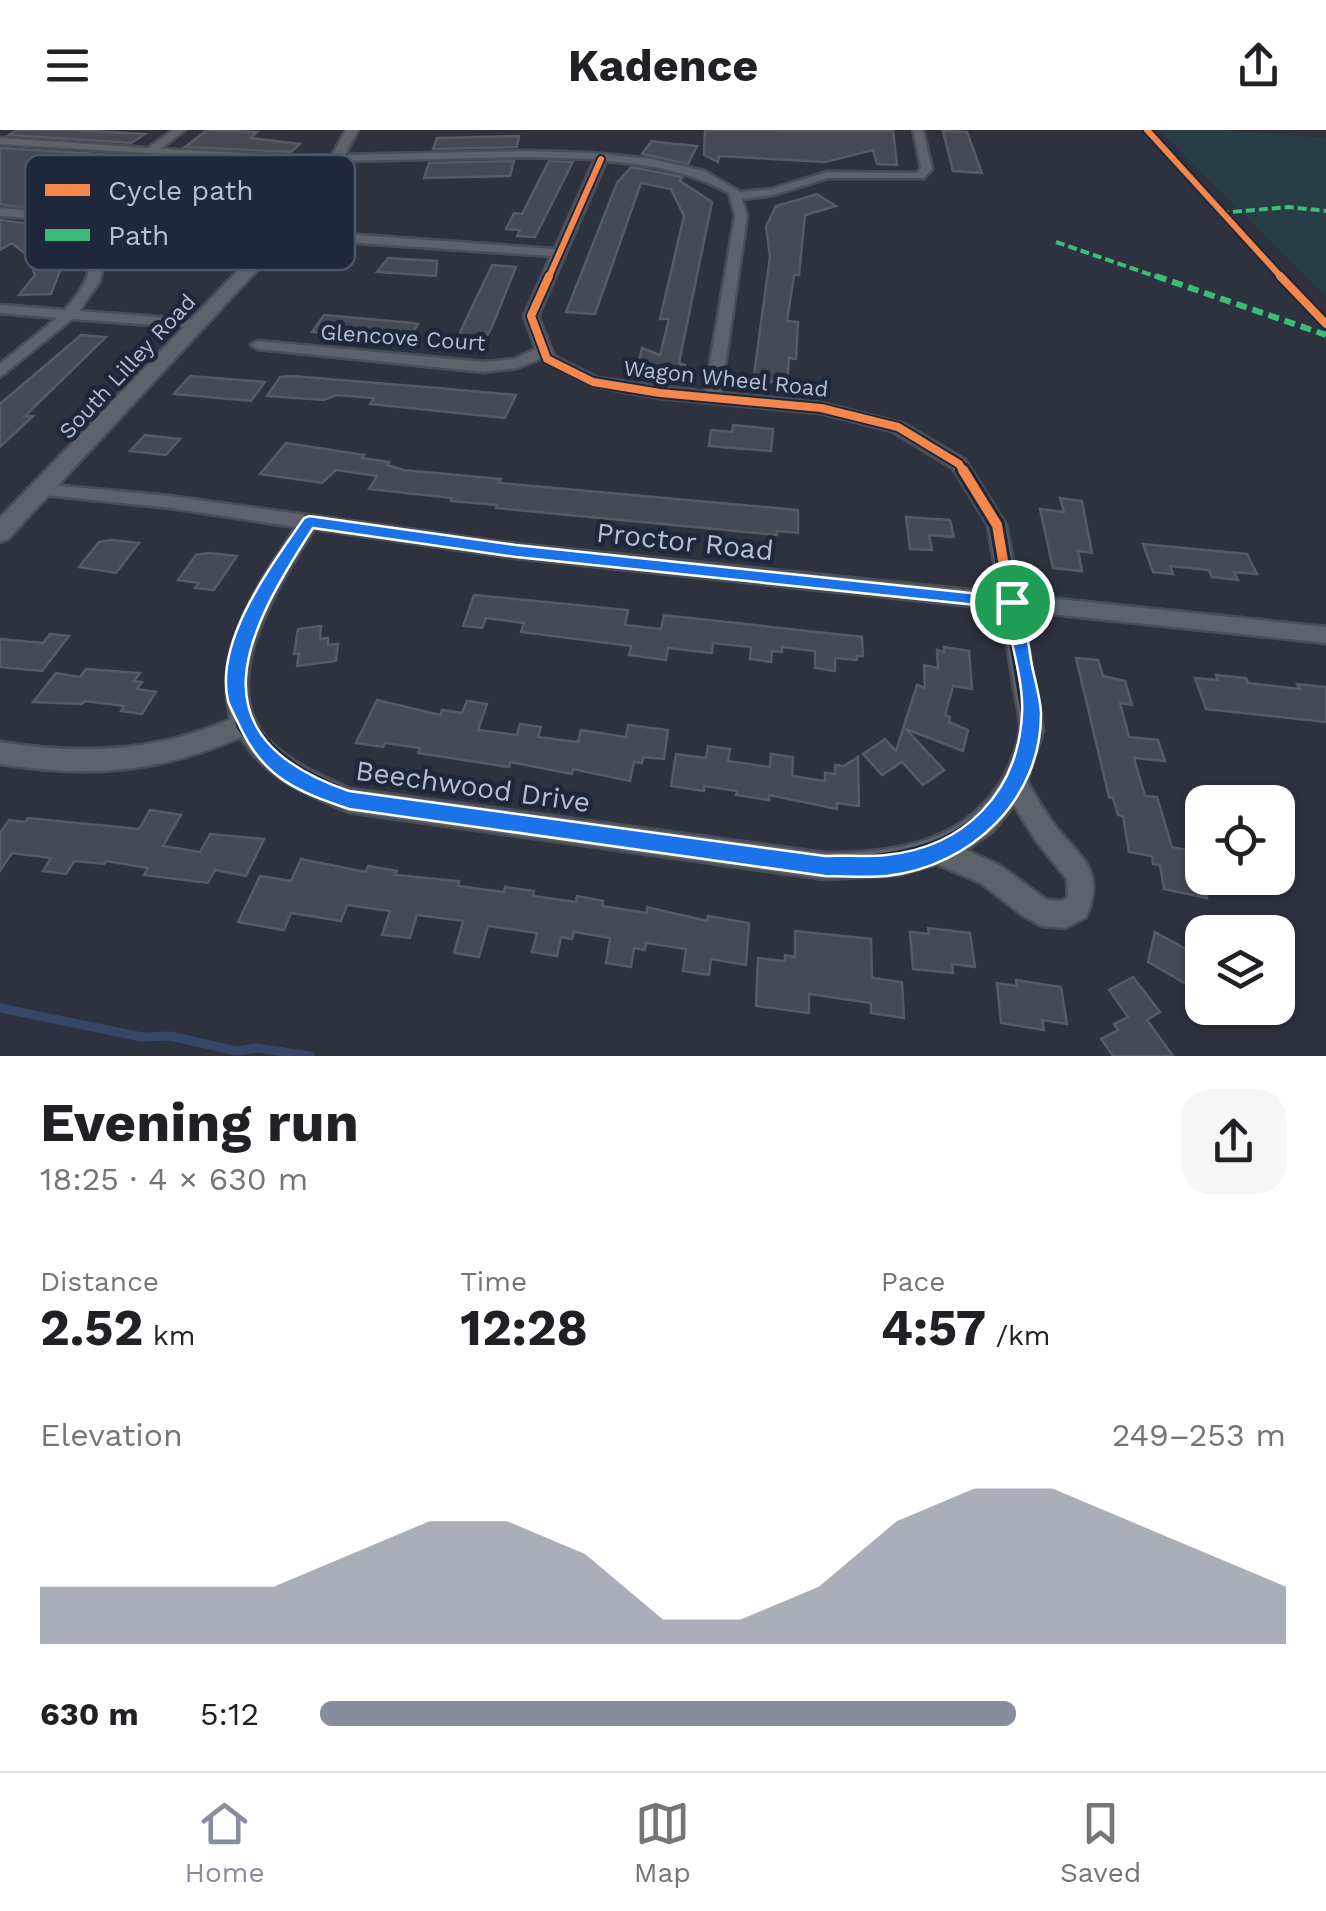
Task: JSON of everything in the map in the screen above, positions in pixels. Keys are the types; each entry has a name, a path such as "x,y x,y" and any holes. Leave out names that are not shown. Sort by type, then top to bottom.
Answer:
{"street":[{"path":"151,151 180,130"},
{"name":"South Lilley Road","path":"340,155 352,130"},
{"path":"782,188 794,170 826,175 920,176 927,170 918,130"},
{"path":"0,141 244,155"},
{"path":"355,159 517,155 601,159 682,166 719,179 737,196 741,216 712,398"},
{"path":"544,352 533,335 532,316 601,159"},
{"path":"737,196 826,175"},
{"path":"0,212 25,215"},
{"path":"355,239 558,253"},
{"path":"0,372 66,314 95,281 97,270"},
{"name":"South Lilley Road","path":"0,533 247,270"},
{"path":"0,310 196,324"},
{"name":"Glencove Court","path":"258,344 300,352 484,367 517,363 544,352"},
{"name":"Wagon Wheel Road","path":"544,352 566,371 603,386 848,410 911,430 946,452 977,483 994,512 1012,602"},
{"name":"Proctor Road","path":"40,490 170,502 516,551 1326,635"},
{"name":"Beechwood Drive","path":"309,522 270,582 244,635 235,680 245,724 260,749 282,770 313,788 349,800 825,866 888,865 938,852 988,820 1016,783 1026,761 1032,710 1012,602"},
{"path":"0,753 48,762 123,763 181,751 245,724"},
{"path":"938,852 992,875 1042,913 1060,916 1077,908 1084,892 1079,872 1049,838 1016,783"}],"shaded area":[{"path":"1160,130 1326,138 1326,296"}],"building":[{"path":"17,130 145,134 131,143 9,135"},
{"path":"207,130 257,132 251,138 300,144 291,152 185,147"},
{"path":"705,130 893,131 897,165 877,164 873,150 825,162 719,156 718,162 704,155"},
{"path":"943,131 967,132 982,173 953,171"},
{"path":"519,136 517,147 433,149 437,138"},
{"path":"652,141 697,146 688,164 642,154"},
{"path":"0,148 115,155 25,155 25,208 0,204"},
{"path":"514,161 510,176 424,178 429,163"},
{"path":"549,161 573,162 535,237 517,236 520,230 506,229 514,213 522,214"},
{"path":"631,167 682,177 680,181 712,202 679,363 685,365 683,372 638,365 642,348 660,355 669,319 660,319 684,216 671,189 641,183 595,314 566,312 617,183"},
{"path":"817,194 836,206 805,215 799,275 794,275 787,321 798,322 796,359 789,358 787,382 753,382 770,257 766,227 776,206"},
{"path":"0,220 25,223 25,254 12,243 0,250"},
{"path":"388,258 437,261 436,276 377,272"},
{"path":"492,265 516,267 492,327 482,345 455,343"},
{"path":"33,270 60,270 51,294 19,295 35,275"},
{"path":"324,315 418,324 408,340 312,332"},
{"path":"81,335 106,337 25,416 33,416 0,447 0,404"},
{"path":"190,376 265,382 251,401 174,394"},
{"path":"280,377 516,395 505,418 370,404 374,398 267,396"},
{"path":"733,425 773,429 771,451 709,446 711,430 732,432"},
{"path":"145,435 180,439 166,455 130,451"},
{"path":"286,443 364,455 362,458 389,462 387,465 404,470 501,479 499,483 798,510 798,533 777,531 777,535 496,508 497,505 451,501 452,498 369,489 377,476 336,470 322,483 260,474"},
{"path":"1060,498 1082,501 1092,553 1078,551 1082,571 1053,568 1040,509 1064,512"},
{"path":"906,517 950,520 954,537 929,535 932,550 910,549"},
{"path":"99,542 139,543 116,573 79,567"},
{"path":"1143,544 1247,554 1257,574 1234,572 1238,580 1212,577 1209,570 1170,566 1173,574 1153,572"},
{"path":"196,555 237,556 214,590 195,588 199,583 178,580"},
{"path":"474,595 628,610 625,625 661,629 664,615 862,637 863,656 857,656 857,660 835,658 835,671 815,668 815,651 782,647 782,652 772,651 771,662 750,659 751,647 713,643 712,653 668,648 666,660 629,655 631,646 521,632 524,623 486,618 482,628 463,626"},
{"path":"321,626 320,639 328,638 328,645 338,644 336,661 297,666 299,654 294,654 298,629"},
{"path":"50,634 69,636 42,671 0,667 0,639 43,643"},
{"path":"944,647 969,651 972,689 953,686 945,715 950,717 949,722 968,730 963,751 906,729 944,770 923,785 902,762 882,775 863,754 885,739 896,751 917,685 925,688 924,665 938,668 937,650 944,652"},
{"path":"1076,658 1098,660 1103,676 1125,681 1132,705 1120,703 1129,737 1158,740 1165,761 1134,758 1145,796 1157,797 1172,847 1185,850 1185,893 1164,889 1160,865 1153,864 1152,856 1129,852 1123,816 1118,815 1113,798 1109,797"},
{"path":"86,669 140,673 134,681 142,682 137,689 156,692 142,714 121,711 124,706 85,701 33,702 56,673 80,677"},
{"path":"1216,675 1300,689 1297,684 1326,687 1326,722 1206,709 1195,678 1218,680"},
{"path":"377,700 440,715 442,710 462,713 467,701 487,704 478,730 517,735 520,724 541,727 538,737 578,742 581,730 626,737 628,725 668,730 664,759 643,757 642,763 634,762 630,781 573,769 572,774 510,762 509,767 418,753 420,748 356,743"},
{"path":"708,746 730,749 728,761 770,767 771,754 793,757 792,776 825,781 825,773 835,774 835,765 844,766 858,757 859,806 837,803 837,809 769,795 769,800 704,786 704,791 671,786 676,754 706,758"},
{"path":"150,810 181,815 163,846 200,852 210,834 264,839 246,876 215,870 208,883 144,875 148,868 106,861 74,861 66,874 43,871 51,858 12,853 0,871 0,833 9,820 25,822 28,818 139,829"},
{"path":"301,859 366,872 368,866 397,871 395,875 459,881 458,886 534,891 533,896 576,902 577,896 603,901 602,906 647,913 647,907 707,921 708,916 749,923 746,965 711,959 709,975 683,971 686,949 646,943 645,950 634,948 631,967 606,963 610,938 574,932 572,939 561,937 557,956 532,952 537,933 488,926 479,957 454,953 463,921 417,915 410,938 382,935 390,911 347,905 341,921 291,913 284,930 238,922 260,876 291,881"},
{"path":"928,928 970,933 975,967 952,964 953,973 913,969 910,932 929,934"},
{"path":"795,931 871,939 872,978 902,982 904,1018 871,1013 871,1003 809,994 809,1013 756,1006 758,958 785,961 785,955 795,957"},
{"path":"1155,932 1185,949 1185,983 1148,962"},
{"path":"1133,977 1160,1012 1147,1020 1173,1056 1113,1056 1101,1039 1118,1030 1114,1024 1128,1017 1109,990"},
{"path":"1016,980 1061,987 1067,1024 1042,1020 1044,1030 1001,1023 997,983 1017,986"}],"waterway":[{"path":"0,1008 142,1037 170,1036 237,1051 257,1048 310,1056"}],"marked path":[{"path":"1220,213 1289,207 1326,211"},
{"path":"1056,242 1326,335"}],"cycle path":[{"path":"1147,130 1206,199 1326,324"},
{"path":"309,522 259,605 243,645 236,682 241,716 260,748 295,776 349,800 825,866 863,866 930,854 959,841 984,822 1005,798 1021,768 1032,730 997,525 959,464 898,427 821,408 660,393 593,382 547,359 531,316 601,159"}],"route":[{"path":"309,522 516,551 1012,602 1032,710 1026,761 1016,783 988,820 966,837 938,852 888,865 825,866 349,800 313,788 282,770 260,749 245,724 235,680 237,658 257,604 309,522"}]}
